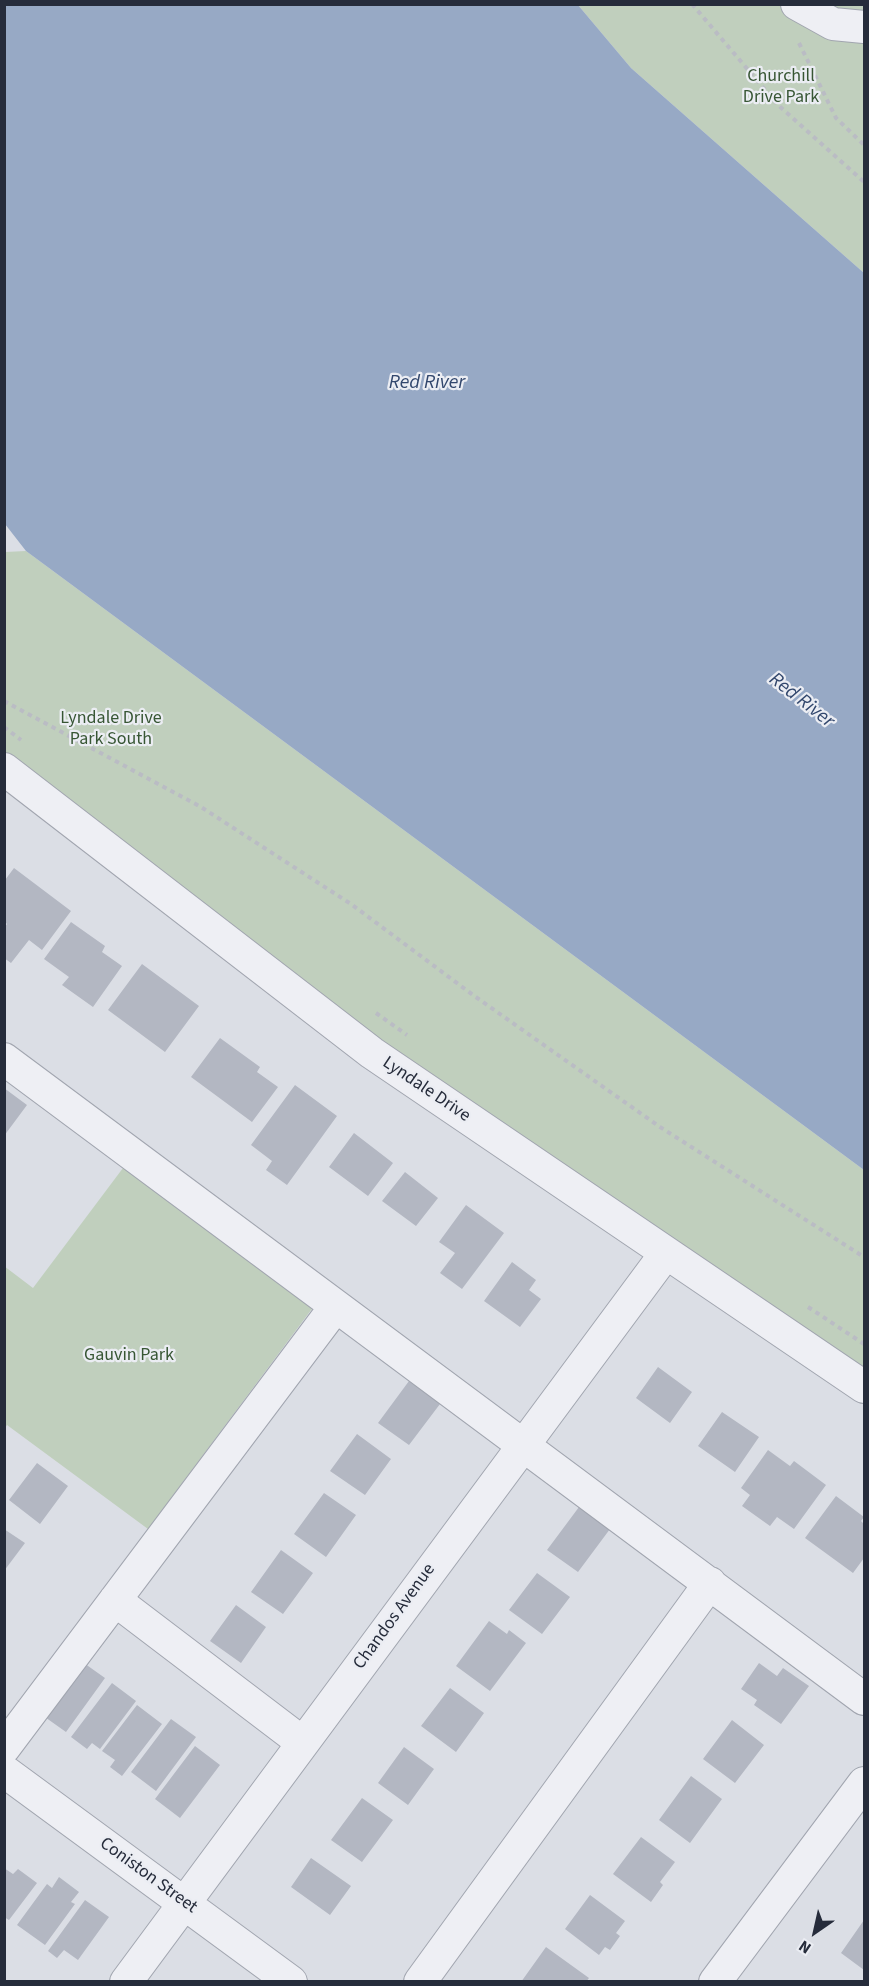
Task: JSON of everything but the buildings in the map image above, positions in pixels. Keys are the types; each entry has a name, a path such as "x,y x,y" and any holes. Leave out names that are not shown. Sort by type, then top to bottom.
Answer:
{"street":[{"path":"797,4 832,24 864,27"},
{"name":"Lyndale Drive","path":"4,768 372,1053 864,1387"},
{"path":"4,1059 864,1699"},
{"name":"Chandos Avenue","path":"126,1982 666,1253"},
{"path":"4,1748 336,1306"},
{"path":"420,1982 710,1583"},
{"path":"115,1600 303,1743"},
{"name":"Coniston Street","path":"4,1771 291,1982"},
{"path":"715,1982 864,1783"}],"path":[{"path":"692,4 778,105 864,182"},
{"path":"795,35 836,118 864,144"},
{"path":"4,701 201,807 351,904 660,1127 864,1257"},
{"path":"4,727 22,741"},
{"path":"375,1012 413,1039"},
{"path":"805,1305 864,1344"}],"green space":[{"name":"Churchill Drive Park","path":"578,5 864,5 864,273 631,68"},
{"name":"Lyndale Drive Park South","path":"26,551 864,1170 864,1387 666,1253 5,767 5,552"},
{"name":"Gauvin Park","path":"126,1164 314,1306 148,1529 7,1425 5,1428 4,1266 33,1288"}],"water":[{"name":"Red River","path":"5,4 578,5 631,68 864,273 864,1170 26,551 5,524"}]}
